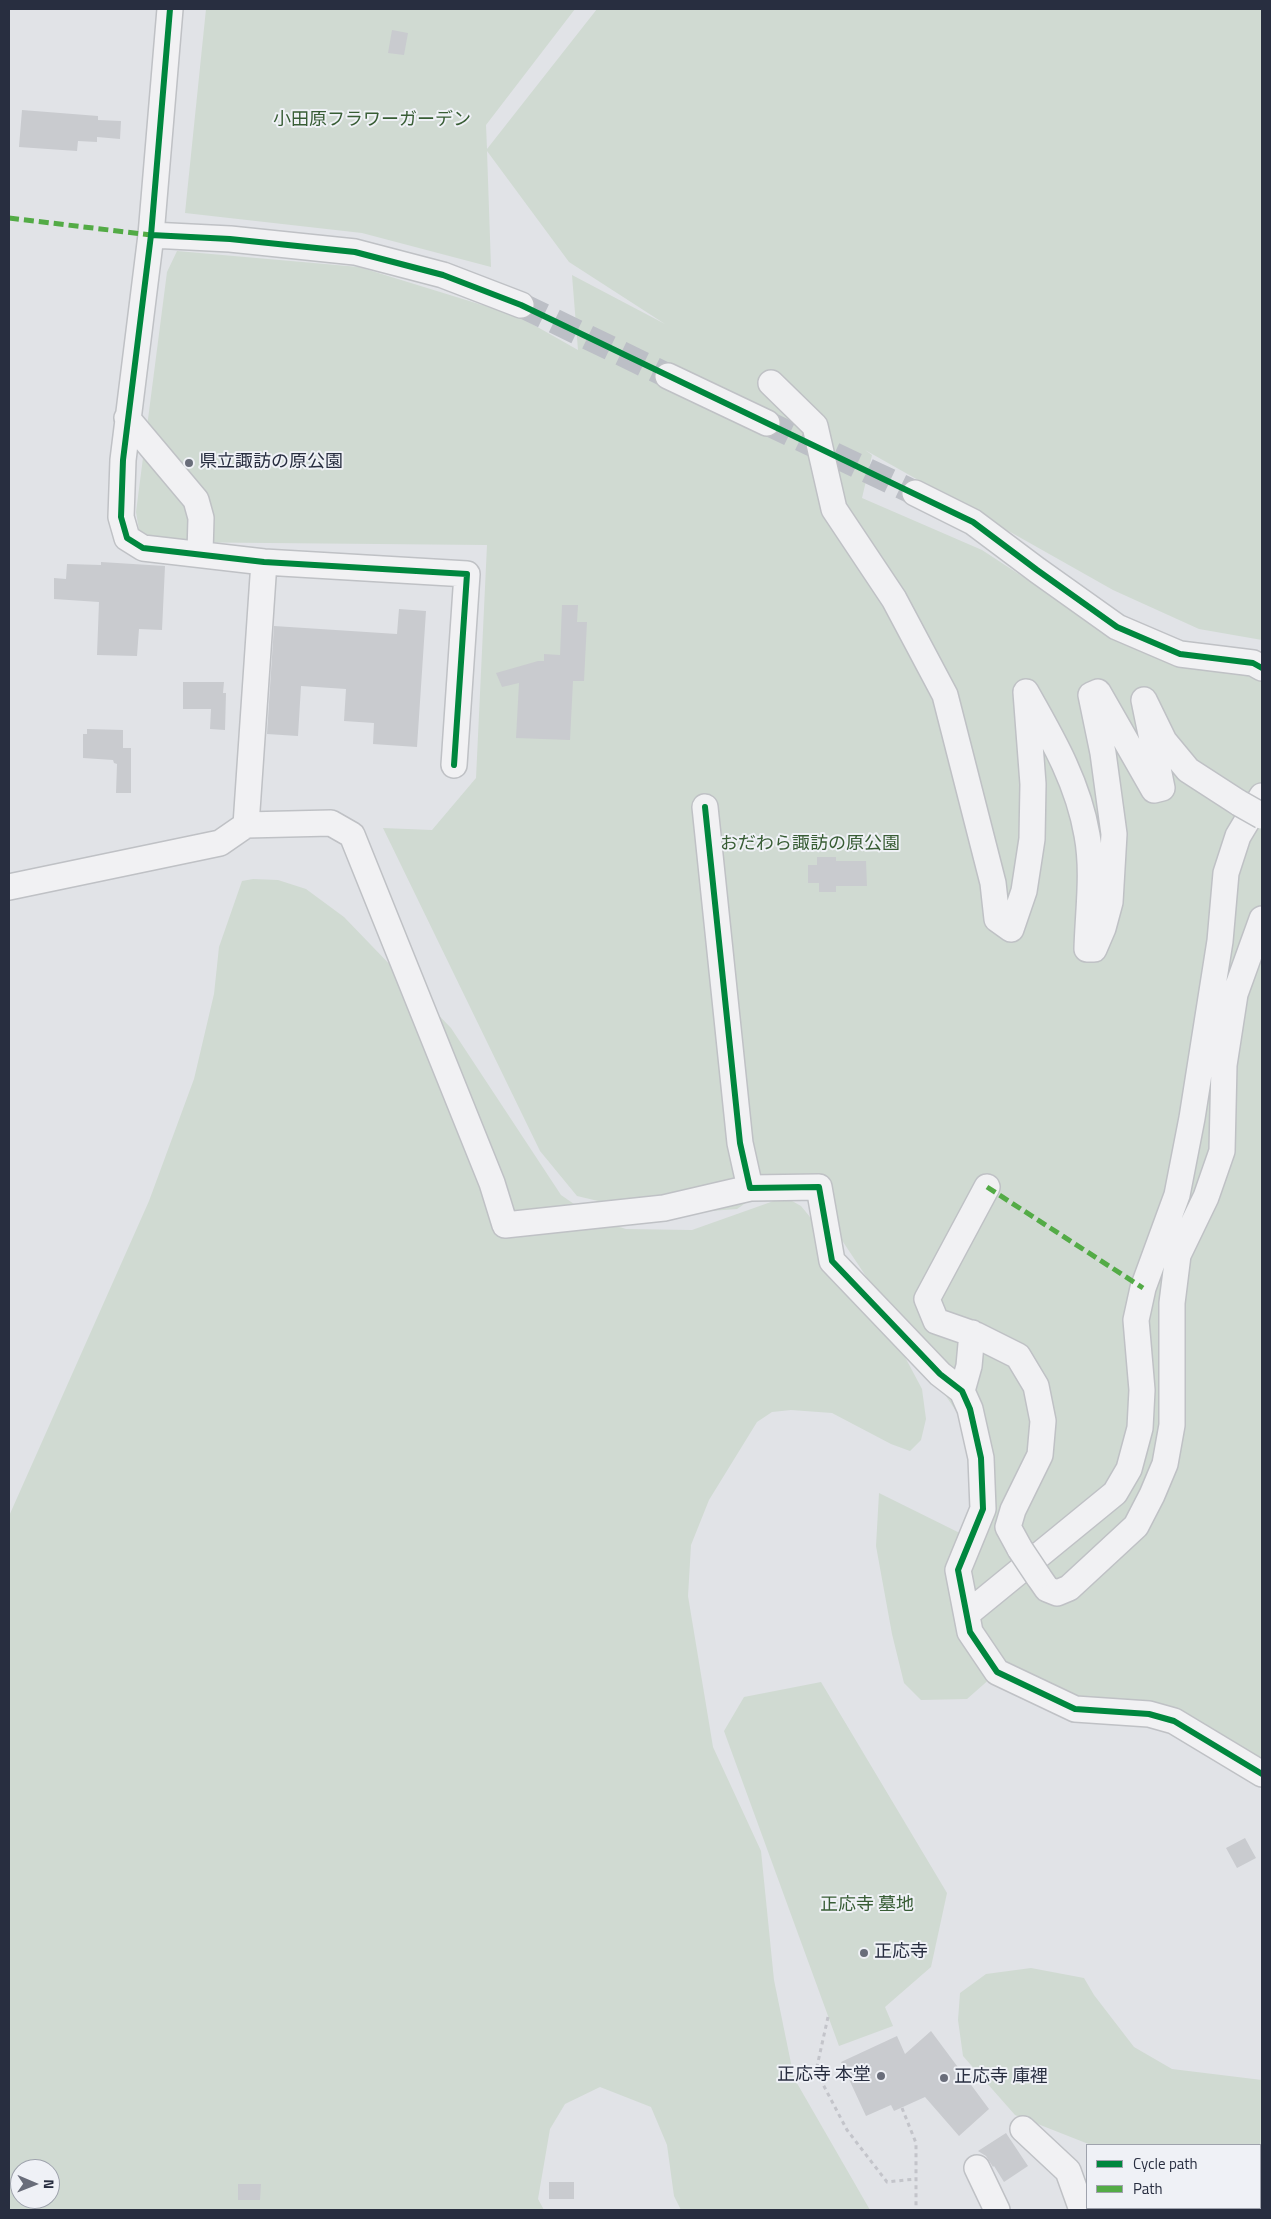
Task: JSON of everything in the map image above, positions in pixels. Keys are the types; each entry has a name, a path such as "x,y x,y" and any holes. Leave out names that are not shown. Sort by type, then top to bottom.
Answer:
{"street":[{"path":"170,9 151,235 122,460 121,517 127,538 143,548 200,553 264,562 468,574 454,765"},
{"path":"151,235 230,239 355,252 443,274 521,305"},
{"path":"668,376 767,423"},
{"path":"771,383 815,426 834,509 894,599 945,695 994,883 997,919 1002,924 1011,929 1024,891 1032,839 1033,784 1026,692 1058,748 1079,801 1088,845 1090,883 1087,949 1094,949 1103,928 1110,902 1114,834 1103,753 1091,695 1098,692 1154,790 1162,788 1144,700 1164,741 1188,770 1239,804 1262,816"},
{"path":"126,418 196,500 201,518 200,553"},
{"path":"915,493 973,522 1036,570 1117,627 1180,654 1253,663 1262,668"},
{"path":"246,825 264,562"},
{"path":"967,1614 1115,1493 1129,1469 1140,1428 1142,1390 1136,1320 1143,1288 1177,1195 1192,1118 1220,941 1226,873 1238,836 1262,796"},
{"path":"705,807 740,1142 750,1188"},
{"path":"9,887 220,843 246,825 331,823 352,836 492,1183 504,1225 664,1208 750,1188 819,1187 832,1260 940,1374 962,1391 970,1409 982,1458 983,1509 958,1570 970,1632 997,1672 1075,1709 1149,1714 1174,1722 1262,1774"},
{"path":"987,1187 927,1299 936,1320 972,1333 1018,1356 1036,1386 1043,1420 1040,1454 1013,1510 1008,1527 1046,1589 1057,1593 1069,1588 1136,1526 1165,1464 1172,1425 1172,1303 1178,1255 1206,1197 1222,1151 1224,1065 1235,994 1262,919"},
{"path":"962,1391 969,1366 972,1333"},
{"path":"1023,2129 1068,2171 1082,2210"},
{"path":"977,2168 996,2210"}],"path":[{"path":"828,2017 816,2071 847,2130 887,2182 915,2179"},
{"path":"902,2108 916,2143 916,2210"}],"green space":[{"name":"おだわら諏訪の原公園","path":"206,9 575,9 486,125 487,149 597,9 1262,9 1262,640 1199,629 1113,590 865,450 872,455 862,498 982,550 1092,622 1160,660 1252,674 1262,680 1262,1762 1197,1719 1171,1707 1098,1704 1000,1670 967,1699 921,1700 904,1683 892,1634 876,1546 879,1493 980,1543 970,1432 805,1185 766,1189 737,1209 657,1215 577,1196 540,1151 383,828 432,830 476,778 487,545 160,542 139,530 136,512 167,272 177,251 359,267 518,316 578,350 572,275 665,324 569,262 487,151 491,267 362,233 185,213"},
{"path":"253,879 278,880 306,889 344,917 451,1028 561,1195 597,1220 626,1229 692,1230 785,1197 801,1206 824,1234 905,1357 922,1389 926,1419 921,1440 910,1451 891,1444 832,1413 791,1410 772,1412 757,1422 709,1500 691,1545 688,1596 713,1747 761,1851 774,1980 794,2078 870,2210 681,2210 674,2196 667,2145 651,2107 600,2087 565,2104 550,2129 538,2199 544,2210 9,2210 9,1516 149,1201 194,1079 214,994 219,947 242,881"},
{"name":"正応寺 墓地","path":"821,1682 947,1893 931,1967 885,2007 893,2026 839,2046 724,1731 744,1697"},
{"path":"1031,1968 1084,1978 1094,1995 1134,2047 1172,2069 1262,2080 1262,2200 1261,2144 1088,2144 1015,2115 963,2056 958,2020 960,1993 986,1974"}],"building":[{"path":"392,30 408,33 404,55 388,53"},
{"path":"22,110 98,116 98,120 121,121 120,139 97,137 97,142 78,141 77,151 19,147"},
{"path":"101,562 165,566 162,630 139,629 137,656 97,655 99,602 54,599 54,578 66,579 67,564 101,565"},
{"path":"562,605 578,605 577,622 587,622 584,681 573,681 570,740 516,738 519,683 502,687 496,673 544,661 544,654 560,655"},
{"path":"399,609 426,611 417,747 373,744 374,723 344,721 346,689 301,686 298,736 267,734 274,626 397,634"},
{"path":"183,682 224,682 223,693 226,693 225,730 210,729 211,709 183,709"},
{"path":"87,729 123,730 123,748 131,748 131,793 116,793 117,764 113,760 83,758 83,734 87,734"},
{"path":"817,857 836,857 836,861 866,861 867,886 836,886 836,892 819,892 819,883 808,883 808,865 817,865"},
{"path":"1245,1838 1256,1858 1237,1868 1226,1848"},
{"path":"931,2031 989,2109 959,2136 925,2097 894,2111 891,2105 866,2116 841,2062 897,2036 905,2054"},
{"path":"1006,2133 1028,2166 1004,2182 986,2156 978,2151"},
{"path":"549,2182 574,2182 574,2199 549,2199"},
{"path":"238,2184 261,2184 260,2200 238,2200"}],"tunnel":[{"path":"521,305 668,376"},
{"path":"767,423 915,493"}],"marked path":[{"path":"9,218 151,235"},
{"path":"987,1187 1143,1288"}],"cycle path":[{"path":"170,9 151,235 123,460 121,517 127,538 143,548 264,562 467,574 454,765"},
{"path":"151,235 230,239 355,252 443,275 521,305 973,522 1117,627 1180,654 1253,663 1262,668"},
{"path":"705,807 740,1143 750,1188 819,1187 832,1261 940,1374 962,1391 970,1409 981,1458 983,1509 958,1570 970,1632 997,1672 1075,1709 1149,1714 1174,1721 1262,1774"}],"place":[{"name":"県立諏訪の原公園","path":"189,463"},
{"name":"正応寺","path":"864,1953"},
{"name":"正応寺 本堂","path":"881,2076"},
{"name":"正応寺 庫裡","path":"944,2078"}],"park label":[{"name":"小田原フラワーガーデン","path":"372,121"}]}
